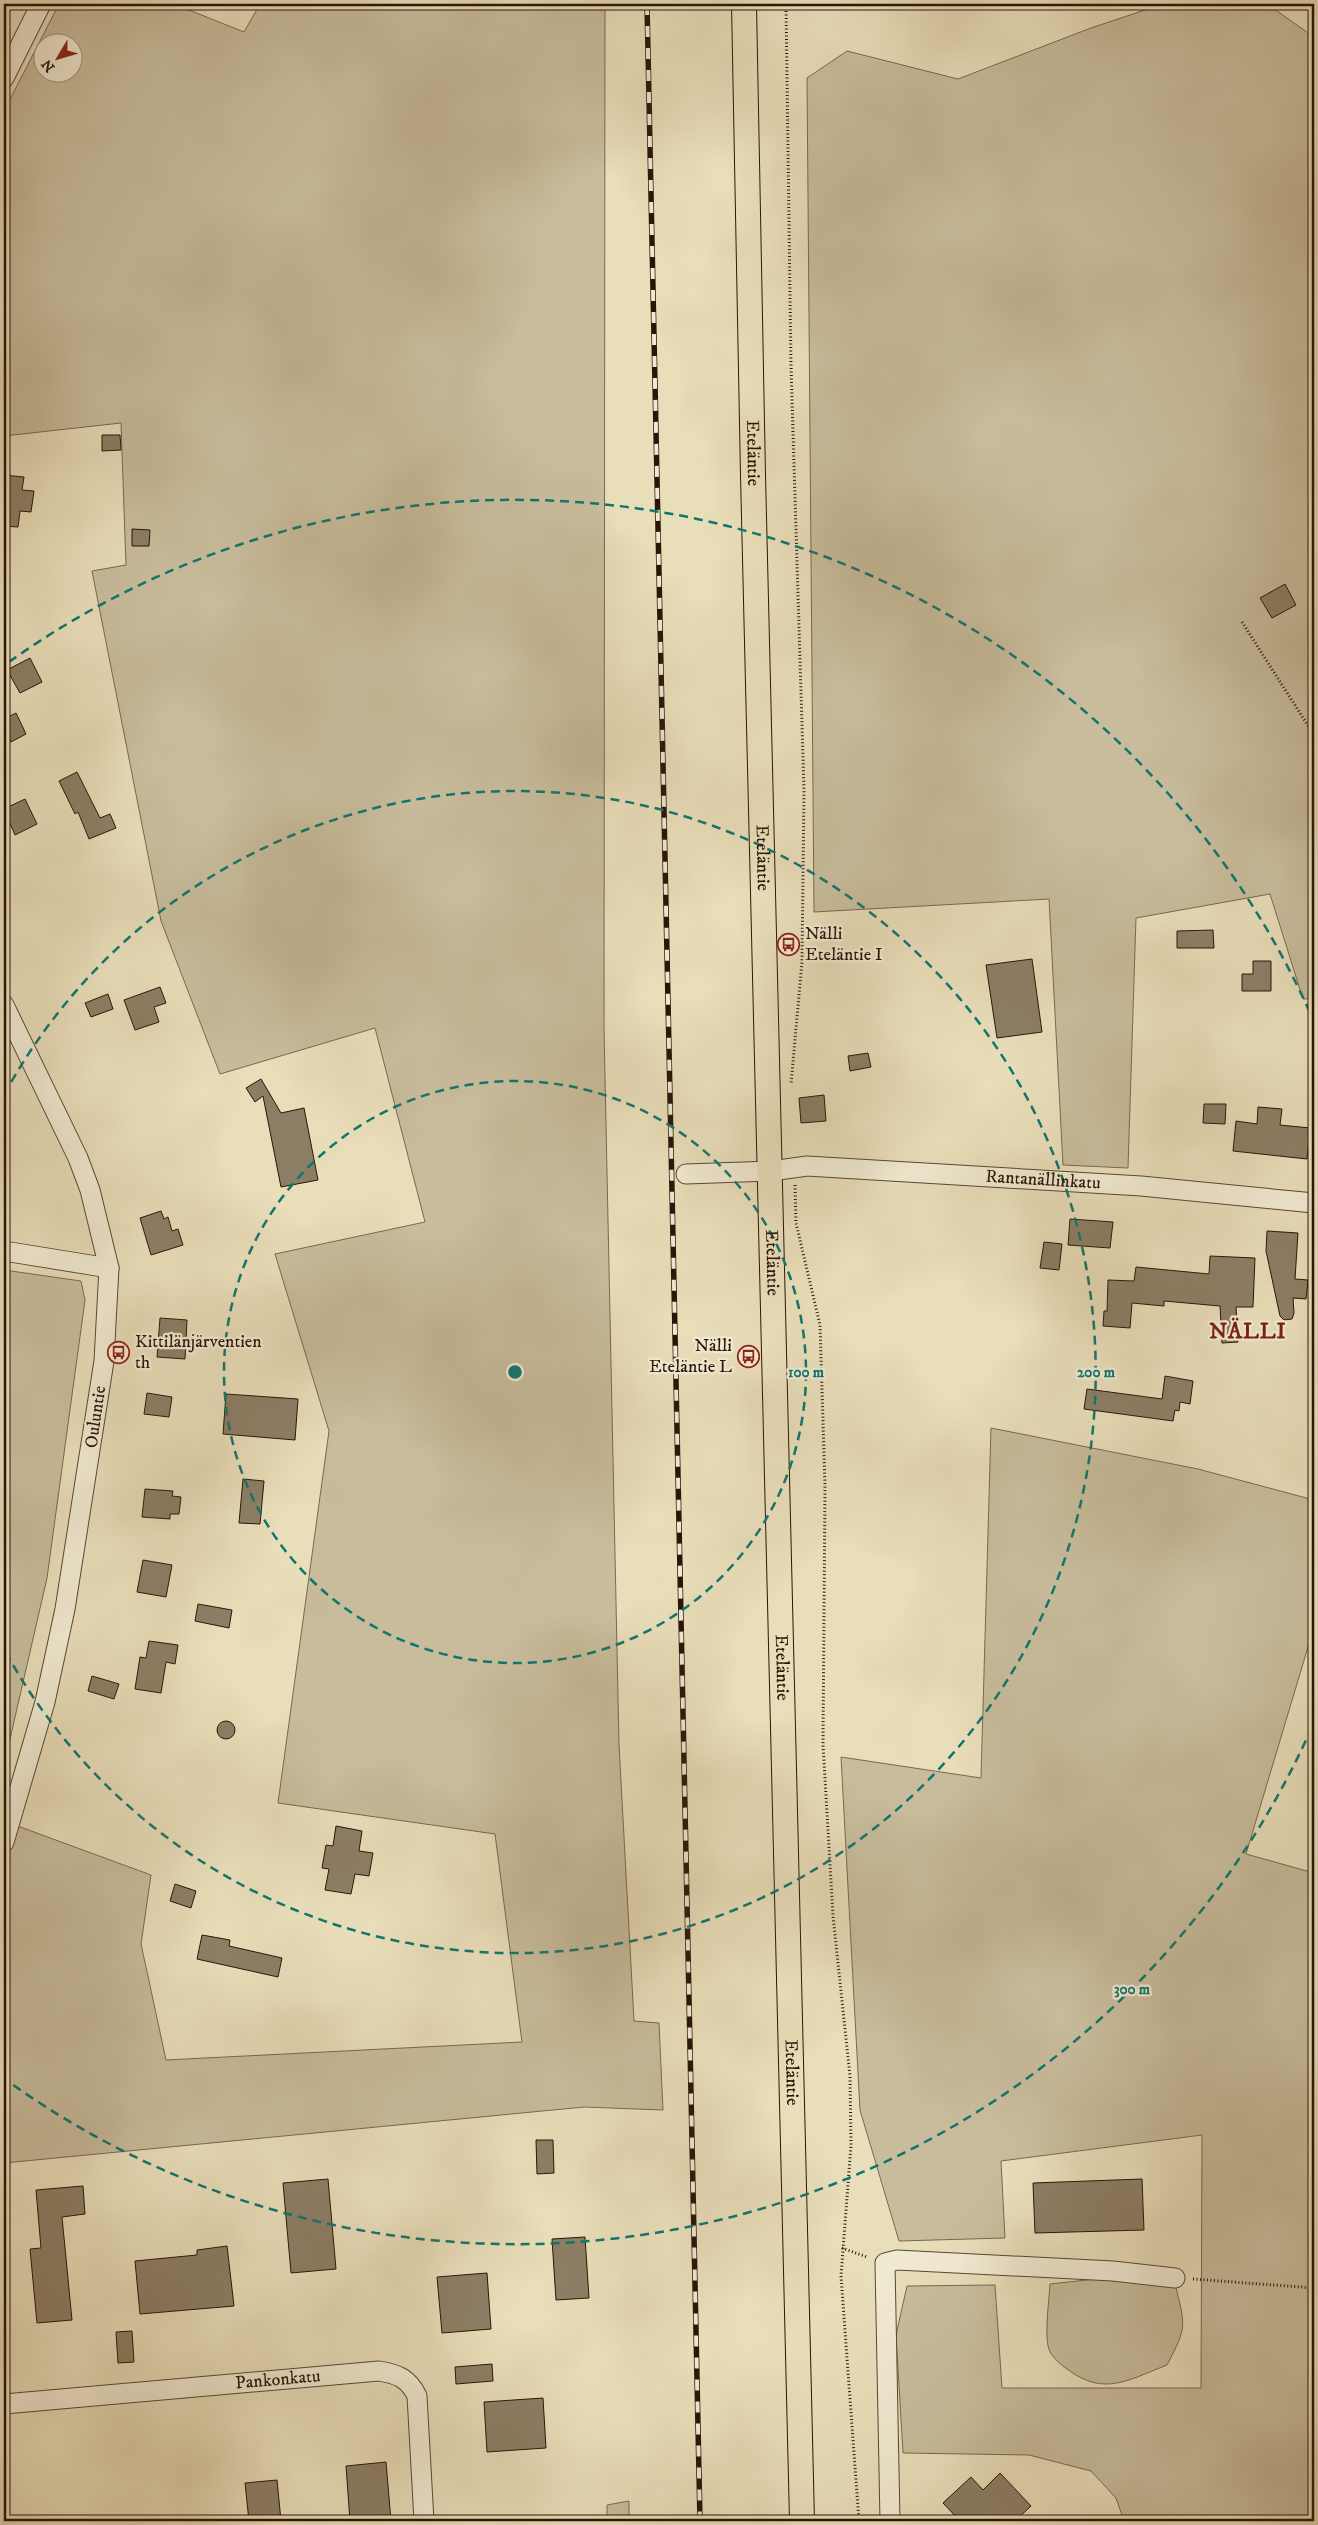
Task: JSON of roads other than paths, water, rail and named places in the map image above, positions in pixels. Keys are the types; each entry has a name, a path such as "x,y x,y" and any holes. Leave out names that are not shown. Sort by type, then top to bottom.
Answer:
{"main road":[{"name":"Eteläntie","path":"744,4 753,475 802,2521"}],"street":[{"path":"4,78 41,4"},
{"name":"Ouluntie","path":"4,1005 78,1158 90,1190 109,1268 104,1361 65,1609 45,1702 4,1842"},
{"name":"Rantanällinkatu","path":"686,1174 771,1172 807,1166 1141,1186 1314,1203"},
{"path":"4,1251 109,1268"},
{"path":"890,2521 885,2263 897,2260 1113,2271 1174,2278"},
{"name":"Pankonkatu","path":"4,2404 379,2371 392,2373 408,2382 417,2396 424,2521"}],"railway":[{"path":"647,4 700,2521"}],"place":[{"name":"Nälli Eteläntie I","path":"789,944"},
{"name":"Kittilänjärventien th","path":"119,1352"},
{"name":"Nälli Eteläntie L","path":"748,1356"}],"district":[{"name":"NÄLLI","path":"1248,1331"}]}
